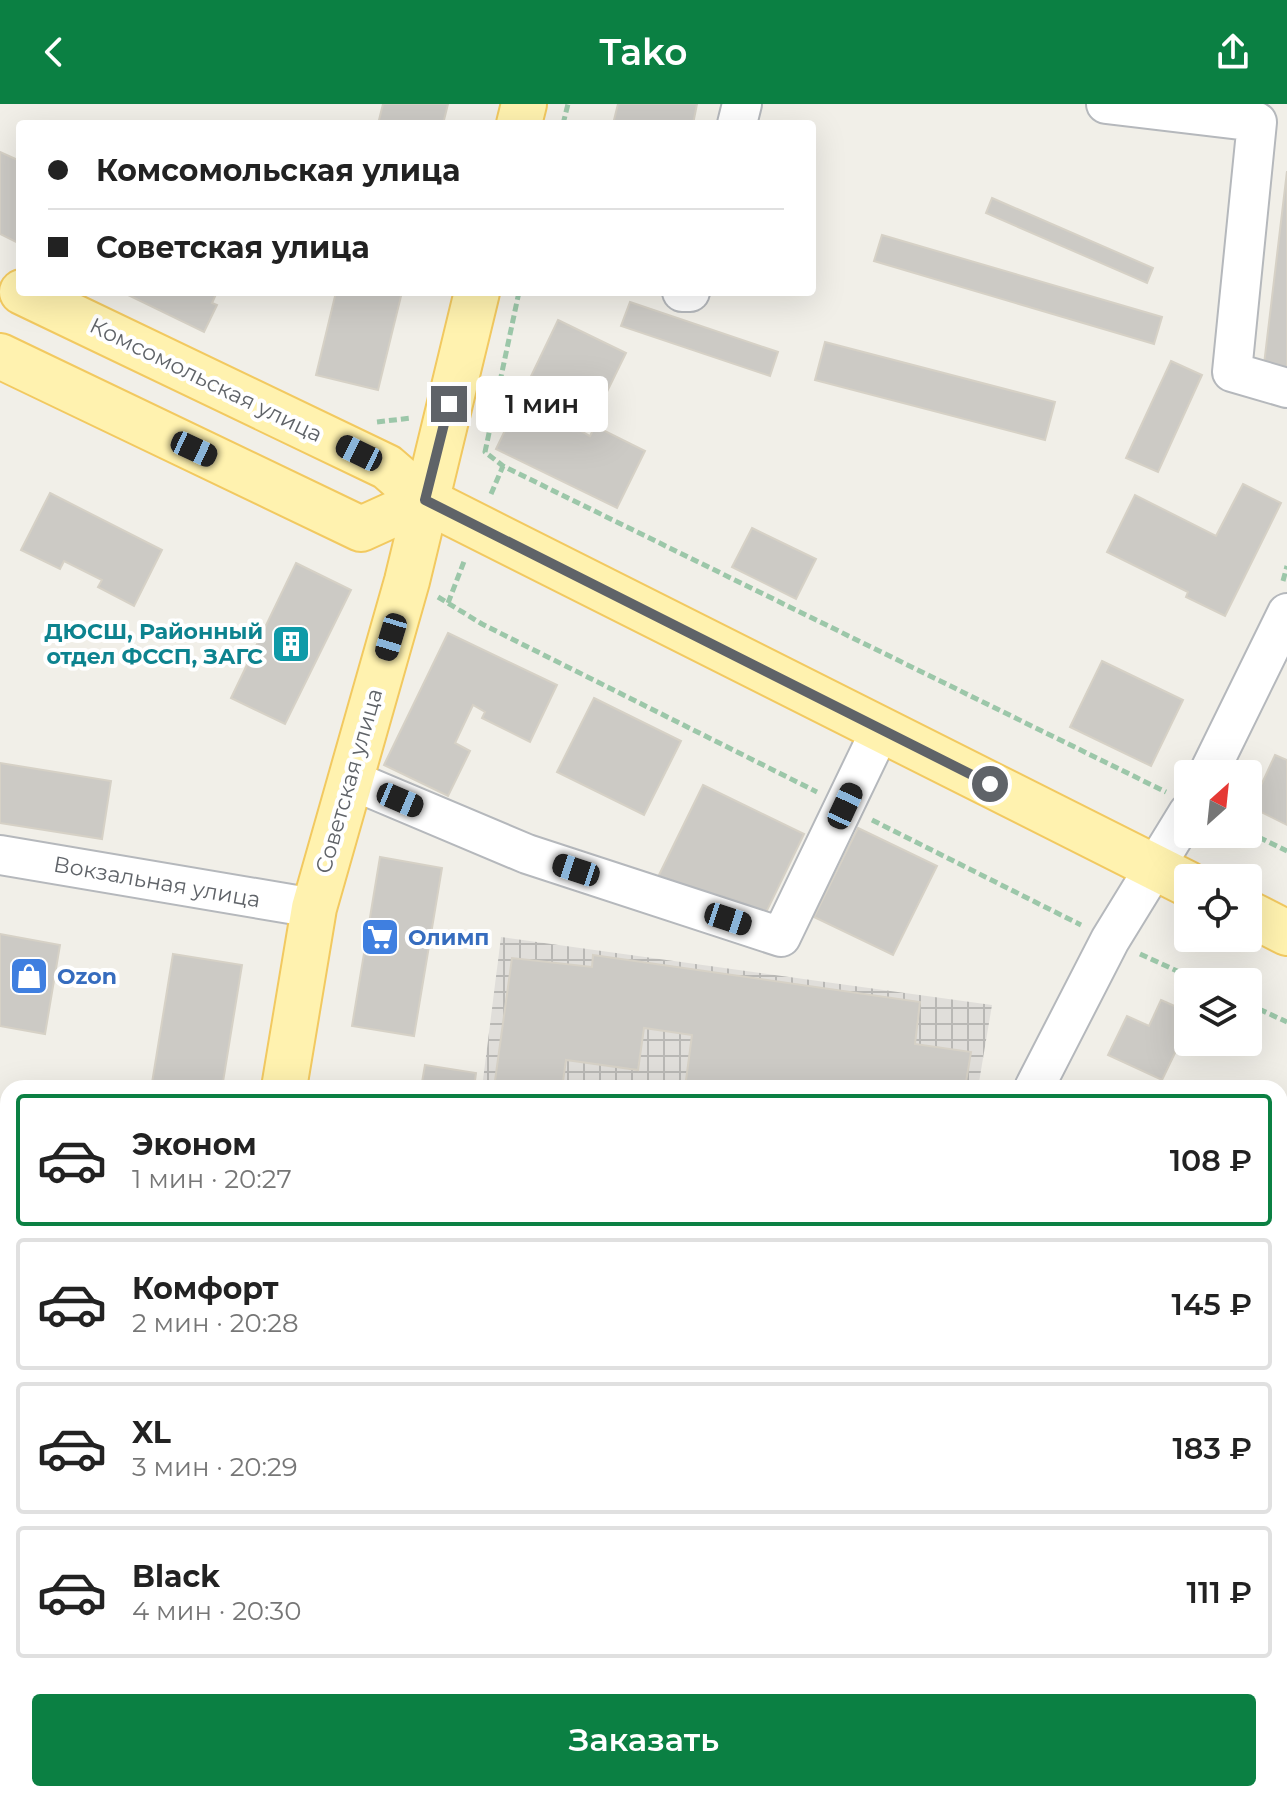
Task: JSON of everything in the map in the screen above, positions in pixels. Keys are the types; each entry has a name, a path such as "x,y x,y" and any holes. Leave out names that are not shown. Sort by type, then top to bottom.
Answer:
{"main road":[{"name":"Комсомольская улица","path":"29,296 387,467 425,500 1171,875"},
{"name":"Советская улица","path":"285,1080 314,908 407,581 476,296"},
{"path":"0,356 361,529 425,500"},
{"path":"1262,920 1287,933"}],"street":[{"path":"1106,104 1257,122 1232,372 1287,388"},
{"path":"1215,760 1287,613"},
{"path":"349,779 527,854 781,937 881,729"},
{"path":"1038,1080 1110,940 1171,875 1174,848"},
{"name":"Вокзальная улица","path":"0,855 314,908"}],"path":[{"path":"518,296 485,452 503,466 1174,801"},
{"path":"407,581 482,624 1174,970"},
{"path":"1262,839 1287,851"},
{"path":"1262,1010 1287,1022"}],"shaded area":[{"path":"501,937 992,1005 979,1080 483,1080"}],"building":[{"path":"383,104 448,104 444,120 379,120"},
{"path":"618,104 697,104 694,120 614,120"},
{"path":"0,152 16,159 16,242 0,234"},
{"path":"1287,171 1287,376 1263,373"},
{"path":"992,198 1153,268 1147,283 986,213"},
{"path":"882,235 1162,317 1154,344 874,261"},
{"path":"130,296 215,296 212,303 217,305 204,332"},
{"path":"335,296 401,296 378,390 316,375"},
{"path":"630,302 778,352 770,376 621,326"},
{"path":"558,320 626,353 603,400 590,393 574,427 590,436 595,426 645,451 617,508 496,449"},
{"path":"825,342 1055,402 1045,440 815,380"},
{"path":"1171,361 1202,375 1158,472 1126,458"},
{"path":"1243,484 1281,503 1225,616 1186,597 1188,592 1107,552 1135,495 1216,536"},
{"path":"50,493 162,550 134,606 98,587 102,580 64,561 60,569 21,550"},
{"path":"752,528 816,559 796,599 732,567"},
{"name":"ДЮСШ, Районный отдел ФССП, ЗАГС","path":"296,563 351,590 285,724 231,698"},
{"path":"448,633 557,685 530,742 482,718 485,712 473,705 455,743 470,751 448,796 384,765"},
{"path":"1102,661 1183,700 1151,766 1070,727"},
{"path":"594,698 681,741 644,815 557,772"},
{"path":"1275,755 1287,760 1287,825 1262,812 1262,783"},
{"path":"0,763 111,781 102,839 0,823"},
{"path":"703,785 804,834 757,931 656,881"},
{"path":"858,828 937,866 893,955 814,917"},
{"path":"380,857 442,868 414,1036 352,1026"},
{"path":"0,934 60,945 45,1034 0,1026"},
{"path":"173,954 242,965 223,1080 152,1080"},
{"path":"593,955 920,1002 915,1044 971,1052 966,1080 686,1080 692,1035 644,1028 638,1070 566,1060 563,1080 495,1080 512,958 592,967"},
{"path":"1161,1000 1174,1006 1174,1055 1162,1080 1108,1055 1127,1016 1149,1026"},
{"path":"425,1065 476,1073 475,1080 422,1080"}],"place":[{"name":"ДЮСШ, Районный отдел ФССП, ЗАГС","path":"291,644"},
{"name":"Олимп","path":"380,937"},
{"name":"Ozon","path":"29,976"}],"route":[{"path":"449,404 425,500 990,784"}]}
